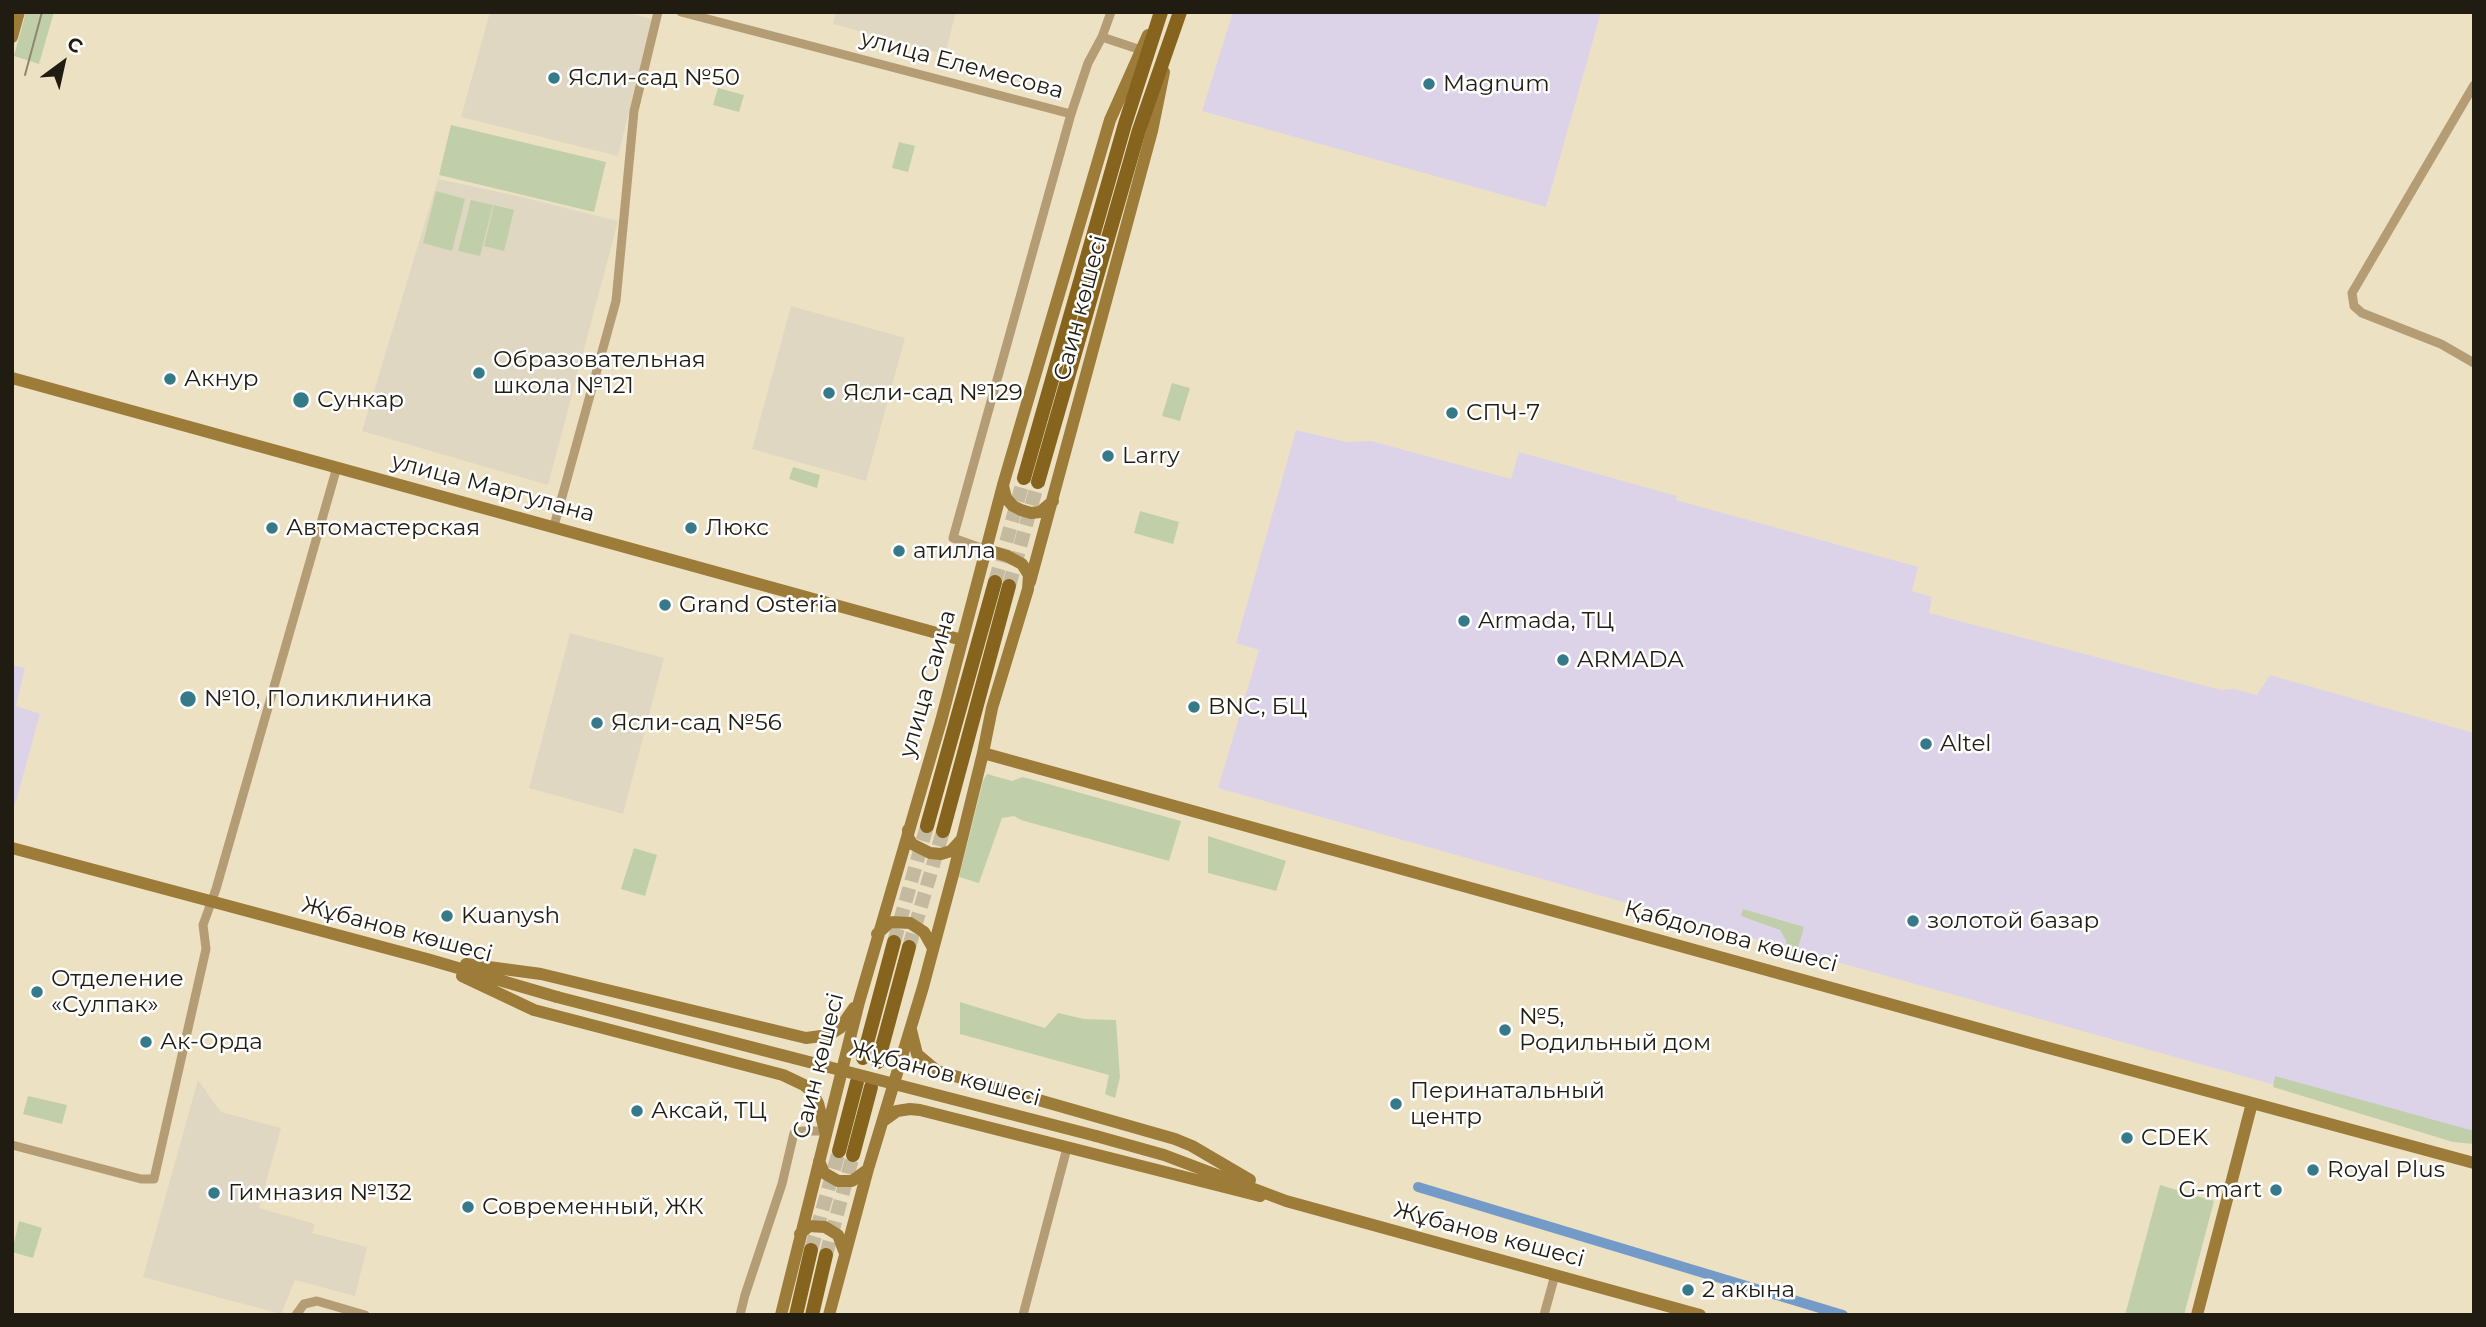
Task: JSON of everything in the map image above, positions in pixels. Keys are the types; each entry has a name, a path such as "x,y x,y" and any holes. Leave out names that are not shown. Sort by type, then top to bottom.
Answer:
{"main road":[{"path":"12,37 19,12"},
{"name":"Саин көшесі","path":"987,550 1003,485 1110,120 1160,12"},
{"name":"Саин көшесі","path":"1160,12 1125,124 1031,480 1139,130 1180,12"},
{"name":"Саин көшесі","path":"933,948 992,708 1053,501 1152,131 1171,37"},
{"name":"улица Маргулана","path":"12,378 962,640"},
{"path":"1003,485 1006,498 1021,510 1040,512 1053,501"},
{"path":"987,550 1013,558 1022,564 1029,575 1028,589"},
{"name":"улица Саина","path":"908,830 941,721 987,550"},
{"path":"927,826 1002,584 943,831"},
{"name":"Қабдолова көшесі","path":"983,753 2474,1163"},
{"path":"908,830 912,844 930,853 951,852 962,838"},
{"name":"Саин көшесі","path":"781,1315 825,1131 877,934 908,830"},
{"name":"Жұбанов көшесі","path":"12,848 427,959 557,997 1096,1136 1164,1155 1286,1201 1700,1315"},
{"path":"829,1315 868,1168 933,948 924,932 909,923 890,922 877,934"},
{"name":"Саин көшесі","path":"894,942 870,1060 909,947"},
{"path":"427,959 541,974 806,1038 829,1035 840,1028 859,1002"},
{"path":"427,959 534,1010 783,1075 812,1092 818,1102 825,1131"},
{"path":"911,1026 917,1054 937,1071 1175,1139 1199,1150 1286,1201"},
{"path":"846,1153 864,1084"},
{"path":"2197,1315 2252,1103"},
{"path":"883,1121 897,1111 910,1109 1251,1195 1286,1201"},
{"path":"819,1161 824,1173 838,1181 856,1179 868,1168"},
{"path":"800,1234 809,1226 830,1229 841,1238 844,1254"},
{"path":"796,1315 811,1250"},
{"path":"812,1315 826,1255"}],"street":[{"path":"554,526 616,302 634,111 658,12"},
{"name":"улица Елемесова","path":"681,12 1071,114"},
{"path":"987,550 953,538 1071,114 1088,63 1111,12"},
{"path":"1102,37 1141,50"},
{"path":"2474,85 2352,293 2354,306 2362,313 2441,344 2474,363"},
{"path":"12,1145 141,1179 154,1179 206,949 203,925 337,467"},
{"path":"740,1315 744,1295 782,1184 794,1133 825,1131"},
{"path":"1023,1315 1067,1148"},
{"path":"1544,1315 1555,1275"},
{"path":"296,1315 304,1304 317,1301 365,1315"}],"shaded area":[{"name":"Ясли-сад №50","path":"490,12 625,12 652,19 618,156 461,117"},
{"path":"836,12 956,12 945,54 833,24"},
{"path":"1233,12 1601,12 1546,207 1202,111"},
{"name":"Образовательная школа №121","path":"438,179 618,221 548,485 362,431"},
{"name":"Ясли-сад №129","path":"791,306 905,338 866,481 752,449"},
{"path":"1296,430 1346,442 1371,441 1511,479 1519,452 1677,496 1676,500 1918,567 1912,591 1932,597 1929,613 2221,690 2234,689 2257,695 2270,675 2474,733 2474,1141 1218,788 1259,650 1236,643"},
{"name":"Ясли-сад №56","path":"570,633 664,658 623,814 529,788"},
{"path":"12,665 25,668 16,706 40,714 15,805 12,804"},
{"name":"Гимназия №132","path":"198,1080 221,1112 281,1128 259,1208 315,1224 312,1233 367,1247 355,1296 295,1280 281,1314 143,1277"}],"green space":[{"path":"26,12 54,12 39,64 14,56"},
{"path":"718,88 744,95 739,112 713,105"},
{"path":"451,125 606,162 594,212 439,175"},
{"path":"899,142 915,146 908,172 892,168"},
{"path":"436,191 465,199 452,251 423,243"},
{"path":"471,200 493,205 480,256 458,251"},
{"path":"494,205 514,210 504,251 484,246"},
{"path":"1172,383 1190,388 1180,421 1162,416"},
{"path":"793,467 820,475 817,488 789,479"},
{"path":"1140,511 1179,522 1173,544 1134,533"},
{"path":"987,774 1012,781 1023,777 1181,821 1169,861 1014,816 1002,818 979,883 959,877"},
{"path":"1208,836 1286,861 1276,891 1208,873"},
{"path":"634,848 657,855 645,896 621,889"},
{"path":"1743,909 1804,927 1795,958 1787,956 1786,940 1780,930 1741,916"},
{"path":"960,1002 1045,1028 1058,1013 1084,1019 1116,1020 1120,1077 1115,1098 1105,1094 1109,1075 960,1034"},
{"path":"2275,1076 2474,1131 2474,1144 2453,1142 2273,1087"},
{"path":"28,1096 67,1105 62,1124 23,1114"},
{"path":"2160,1185 2214,1201 2184,1315 2125,1315"},
{"path":"19,1221 42,1228 33,1258 12,1252"}],"waterway":[{"path":"1418,1187 1843,1315"}],"tunnel":[{"path":"995,582 1024,478"},
{"path":"1009,586 1038,482"},
{"path":"894,942 927,826"},
{"path":"909,947 943,831"},
{"path":"811,1250 839,1151"},
{"path":"826,1255 853,1155"}],"tram line":[{"path":"25,75 42,12"}],"place":[{"name":"Ясли-сад №50","path":"554,78"},
{"name":"Magnum","path":"1429,84"},
{"name":"Образовательная школа №121","path":"479,373"},
{"name":"Акнур","path":"170,379"},
{"name":"Ясли-сад №129","path":"829,393"},
{"name":"Сункар","path":"301,400"},
{"name":"СПЧ-7","path":"1452,413"},
{"name":"Larry","path":"1108,456"},
{"name":"Автомастерская","path":"272,528"},
{"name":"Люкс","path":"691,528"},
{"name":"атилла","path":"899,551"},
{"name":"Grand Osteria","path":"665,605"},
{"name":"Armada, ТЦ","path":"1464,621"},
{"name":"ARMADA","path":"1563,660"},
{"name":"№10, Поликлиника","path":"188,699"},
{"name":"BNC, БЦ","path":"1194,707"},
{"name":"Ясли-сад №56","path":"597,723"},
{"name":"Altel","path":"1926,744"},
{"name":"Kuanysh","path":"447,916"},
{"name":"золотой базар","path":"1913,921"},
{"name":"Отделение «Сулпак»","path":"37,992"},
{"name":"№5, Родильный дом","path":"1505,1030"},
{"name":"Ак-Орда","path":"146,1042"},
{"name":"Перинатальный центр","path":"1396,1104"},
{"name":"Аксай, ТЦ","path":"637,1111"},
{"name":"CDEK","path":"2127,1138"},
{"name":"Royal Plus","path":"2313,1170"},
{"name":"G-mart","path":"2276,1190"},
{"name":"Гимназия №132","path":"214,1193"},
{"name":"Современный, ЖК","path":"468,1207"},
{"name":"2 акына","path":"1688,1290"}]}
